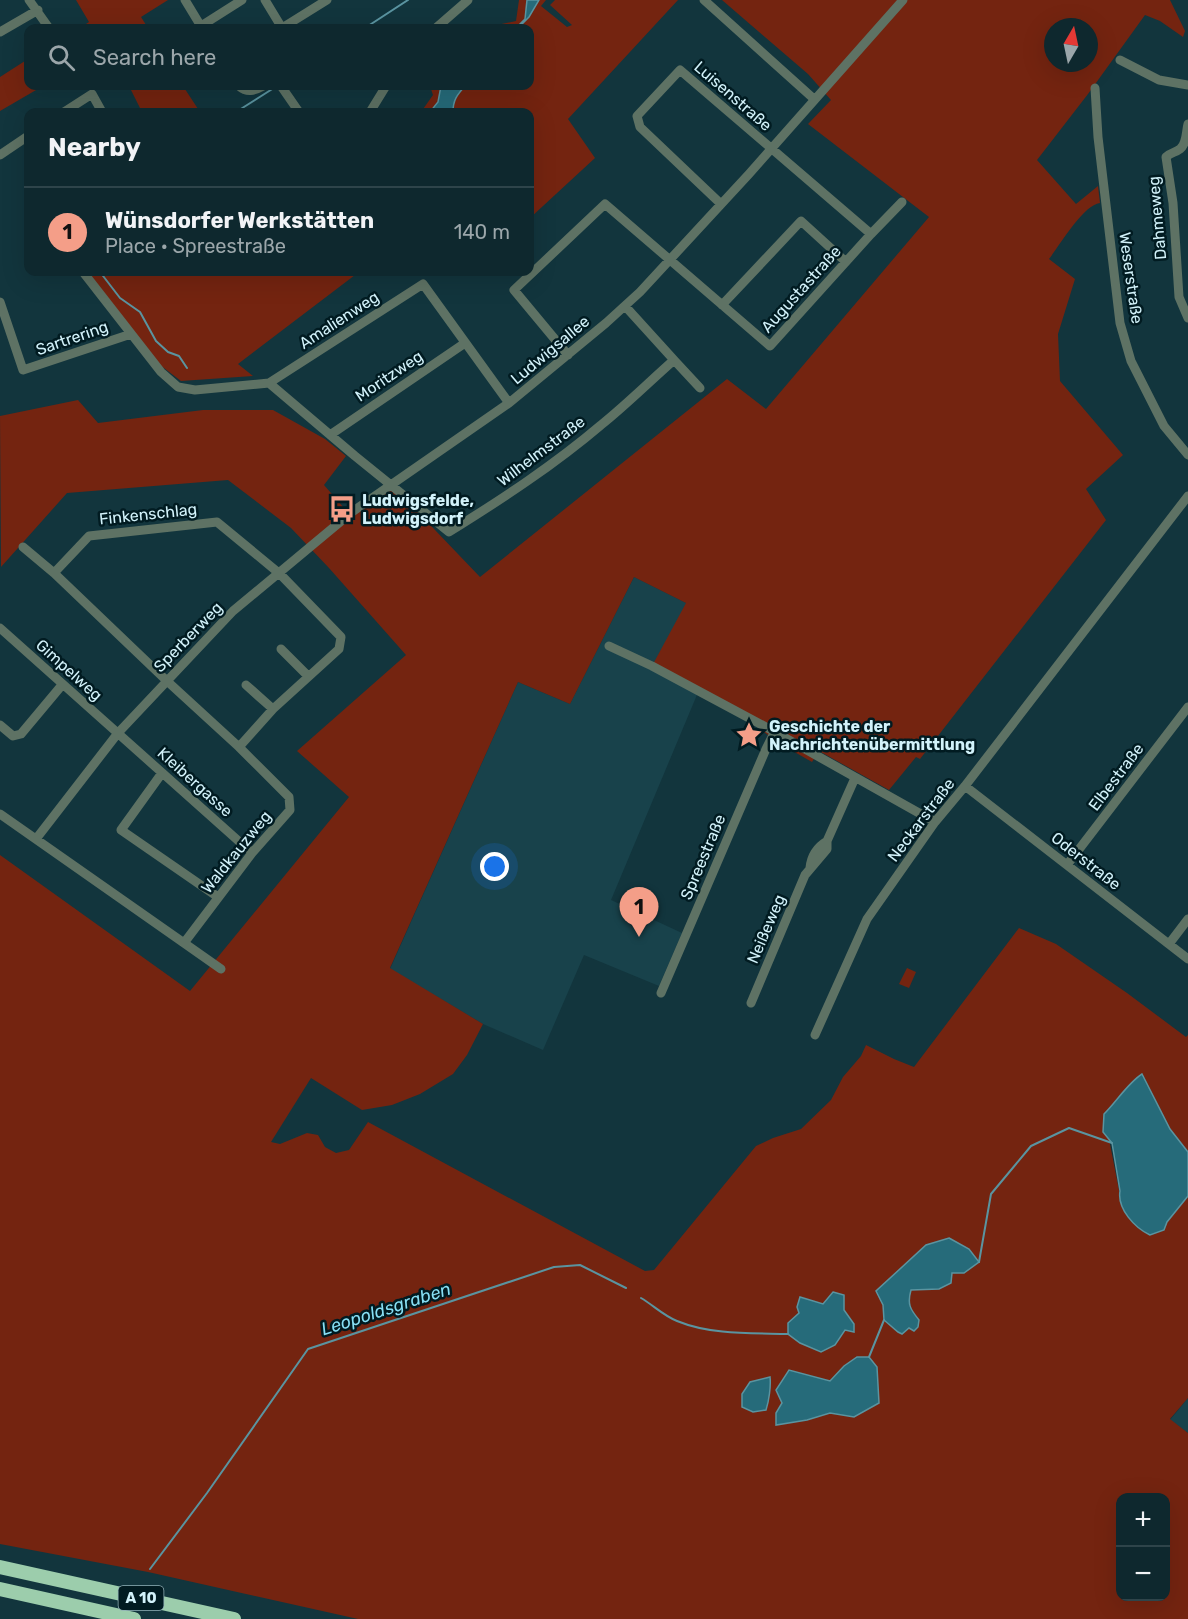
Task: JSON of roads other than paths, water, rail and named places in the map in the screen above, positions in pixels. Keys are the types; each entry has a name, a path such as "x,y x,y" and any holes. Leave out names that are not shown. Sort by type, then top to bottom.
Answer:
{"highway":[{"name":"A 10","path":"0,1567 234,1619"},
{"name":"A 10","path":"0,1589 134,1619"}],"street":[{"path":"29,0 47,24"},
{"path":"185,0 200,24"},
{"path":"206,24 242,0"},
{"path":"265,0 280,24"},
{"path":"288,24 327,0"},
{"path":"441,24 468,0"},
{"path":"704,0 814,99"},
{"name":"Ludwigsallee","path":"391,484 509,403 640,292 903,0"},
{"path":"0,32 38,10"},
{"path":"1120,60 1159,80 1188,85"},
{"name":"Luisenstraße","path":"721,204 640,127 638,116 680,70 771,149"},
{"name":"Weserstraße","path":"1095,88 1098,137 1120,323 1131,361 1140,380 1164,426 1188,454"},
{"path":"89,90 100,108"},
{"path":"284,90 296,108"},
{"path":"372,108 384,90"},
{"path":"70,108 92,94"},
{"name":"Dahmeweg","path":"1188,124 1185,142 1181,149 1166,157 1173,203 1179,297 1188,318"},
{"path":"0,155 24,139"},
{"path":"771,149 871,234"},
{"name":"Augustastraße","path":"534,271 605,204 770,346 902,202"},
{"path":"722,305 801,221 846,262"},
{"name":"Sartrering","path":"86,276 161,372 178,387 195,390 269,383"},
{"name":"Augustastraße","path":"529,276 514,290 568,355"},
{"name":"Amalienweg","path":"269,383 423,284 509,403"},
{"name":"Sartrering","path":"0,303 23,370 131,334"},
{"path":"625,306 700,388"},
{"name":"Moritzweg","path":"330,435 465,343"},
{"name":"Wilhelmstraße","path":"391,484 449,532 509,495 601,426 674,360"},
{"path":"269,383 391,484"},
{"name":"Sperberweg","path":"36,839 118,733 233,611 352,512 391,484"},
{"name":"Neckarstraße","path":"815,1035 867,918 935,822 1188,496"},
{"name":"Finkenschlag","path":"54,573 89,536 217,522 280,574 340,637 339,649 273,709 239,747"},
{"path":"23,547 54,573 167,681"},
{"name":"Gimpelweg","path":"0,628 118,733"},
{"path":"609,646 652,666 764,726 935,822"},
{"path":"281,649 308,676"},
{"name":"Waldkauzweg","path":"167,681 289,797 290,810 252,853 184,943"},
{"path":"0,725 13,736 21,734 62,685"},
{"path":"246,685 273,709"},
{"name":"Elbestraße","path":"1067,865 1188,707"},
{"name":"Kleibergasse","path":"118,733 252,853"},
{"name":"Spreestraße","path":"661,993 774,733"},
{"path":"162,773 121,830 218,897"},
{"name":"Neißeweg","path":"751,1003 810,868 827,849 827,842 855,778"},
{"name":"Oderstraße","path":"965,786 1188,959"},
{"path":"0,814 222,969"},
{"path":"1169,944 1188,919"}],"waterway":[{"path":"371,24 408,0"},
{"path":"242,108 271,90"},
{"path":"103,276 120,298 140,312 156,341 168,352 179,356 187,368"},
{"path":"979,1262 991,1194 1031,1146 1069,1128 1112,1143"},
{"name":"Leopoldsgraben","path":"150,1569 207,1493 308,1349 554,1267 580,1265 626,1288"},
{"name":"Leopoldsgraben","path":"641,1298 668,1316 690,1326 731,1332 788,1334"},
{"path":"869,1357 884,1320"}],"place":[{"name":"Ludwigsfelde, Ludwigsdorf","path":"342,509"},
{"name":"Geschichte der Nachrichtenübermittlung","path":"749,735"},
{"name":"Wünsdorfer Werkstätten","path":"639,937"}]}
